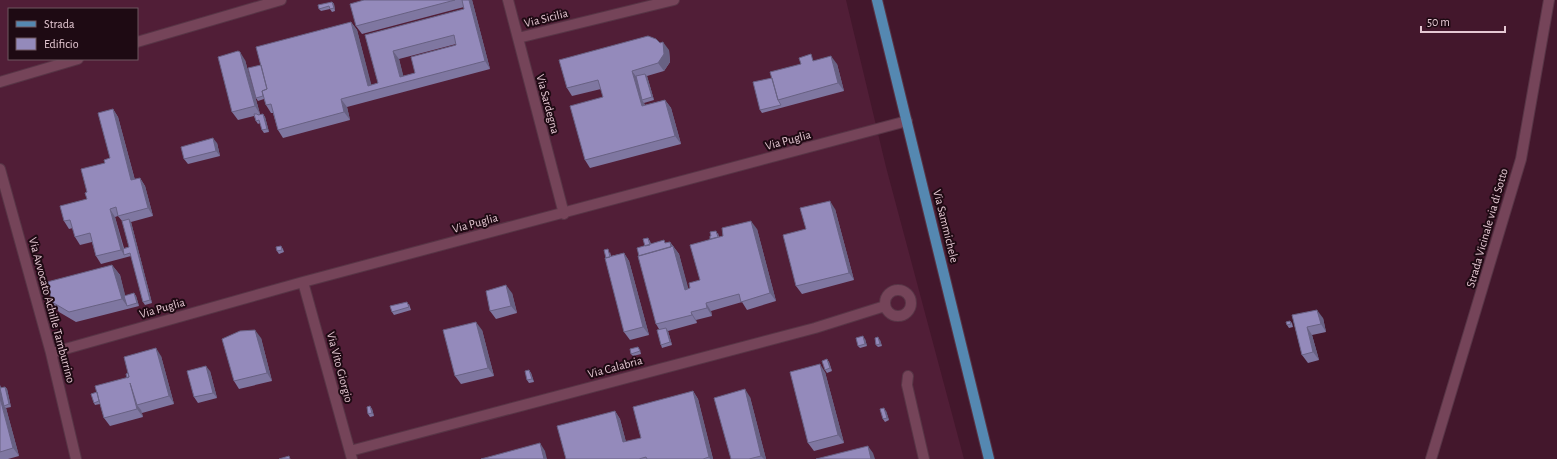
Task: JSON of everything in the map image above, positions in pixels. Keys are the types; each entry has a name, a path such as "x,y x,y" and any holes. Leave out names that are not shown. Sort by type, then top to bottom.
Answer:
{"main road":[{"name":"Via Sammichele","path":"877,0 989,459"}],"street":[{"path":"138,42 281,0"},
{"name":"Via Sardegna","path":"508,0 564,214"},
{"name":"Via Sicilia","path":"518,38 674,0"},
{"name":"Strada Vicinale via di Sotto","path":"1431,459 1521,159 1549,0"},
{"path":"0,82 75,60"},
{"name":"Via Puglia","path":"51,353 303,282 564,214 907,121"},
{"name":"Via Avvocato Achille Tamburrino","path":"0,169 51,353 76,459"},
{"name":"Via Vito Giorgio","path":"303,282 351,455"},
{"name":"Via Calabria","path":"351,455 815,328 885,306"},
{"path":"908,376 906,385 924,459"}],"shaded area":[{"path":"0,0 846,0 886,167 964,459 0,459"}],"building":[{"path":"364,0 455,0 356,26 350,4"},
{"path":"462,0 469,0 485,61 341,99 344,112 278,130 271,104 266,105 262,91 267,89 256,47 351,22 368,86 378,83 365,35 464,9","holes":["454,35 456,45 411,57 415,73 400,77 393,51"]},
{"path":"332,2 334,8 330,9 329,6 319,9 318,5"},
{"path":"648,36 656,39 660,43 663,42 664,54 658,63 632,71 642,106 665,100 675,136 585,160 570,106 603,97 598,80 567,88 559,60"},
{"path":"238,51 240,52 255,106 232,112 218,57"},
{"path":"811,54 813,61 831,56 838,83 778,100 770,72 801,64 799,58"},
{"path":"261,65 267,89 262,91 263,96 256,98 248,68"},
{"path":"645,74 652,97 642,100 636,76"},
{"path":"772,78 778,100 781,105 760,110 753,82"},
{"path":"113,109 131,180 140,178 148,208 118,216 116,207 110,209 121,250 96,256 90,233 75,237 70,220 64,221 60,206 87,199 85,193 87,192 81,169 105,163 104,160 110,158 98,113"},
{"path":"254,114 263,114 267,129 262,130 259,120 256,121"},
{"path":"213,138 216,151 184,159 181,147"},
{"path":"830,201 849,273 796,286 783,235 806,229 800,208"},
{"path":"129,219 150,300 143,302 130,253 124,255 123,249 129,247 122,221"},
{"path":"751,221 770,293 741,302 739,294 706,303 707,308 691,312 692,315 656,324 638,256 673,246 685,290 690,288 689,283 700,280 690,245 723,236 722,228"},
{"path":"716,231 718,237 710,239 710,232"},
{"path":"648,238 650,245 645,246 643,239"},
{"path":"664,240 665,243 670,242 671,247 639,256 637,248"},
{"path":"281,246 282,250 277,251 276,247"},
{"path":"608,249 610,257 606,258 604,250"},
{"path":"624,253 643,327 624,332 605,258"},
{"path":"112,265 122,299 69,312 52,302 47,282"},
{"path":"506,285 511,306 490,311 486,291"},
{"path":"134,293 137,303 127,306 124,296"},
{"path":"407,302 409,307 392,312 390,306"},
{"path":"1317,310 1321,324 1307,327 1313,352 1302,355 1292,315"},
{"path":"1290,321 1291,324 1287,325 1286,322"},
{"path":"476,322 488,368 455,376 443,330"},
{"path":"666,328 670,342 661,345 657,330"},
{"path":"255,330 267,373 234,381 222,339 240,331"},
{"path":"863,336 865,344 858,346 856,338"},
{"path":"878,337 880,344 876,345 875,338"},
{"path":"638,347 640,351 631,354 630,349"},
{"path":"156,348 169,396 137,405 130,383 137,409 104,418 95,386 129,377 124,357"},
{"path":"827,359 830,368 825,370 822,361"},
{"path":"820,364 838,435 808,443 790,372"},
{"path":"206,366 213,393 194,397 187,371"},
{"path":"529,370 532,379 527,380 525,371"},
{"path":"5,387 9,404 4,406 0,388"},
{"path":"745,389 761,456 749,459 731,459 714,398"},
{"path":"693,391 709,457 703,459 647,459 646,457 639,459 566,459 557,426 615,411 623,442 641,438 633,407"},
{"path":"97,392 99,401 94,403 91,394"},
{"path":"0,398 13,448 0,452"},
{"path":"370,406 372,413 368,414 367,407"},
{"path":"884,408 887,418 883,419 880,409"},
{"path":"540,443 544,459 481,459"},
{"path":"868,446 871,459 816,459"},
{"path":"289,456 290,459 279,459"}]}
